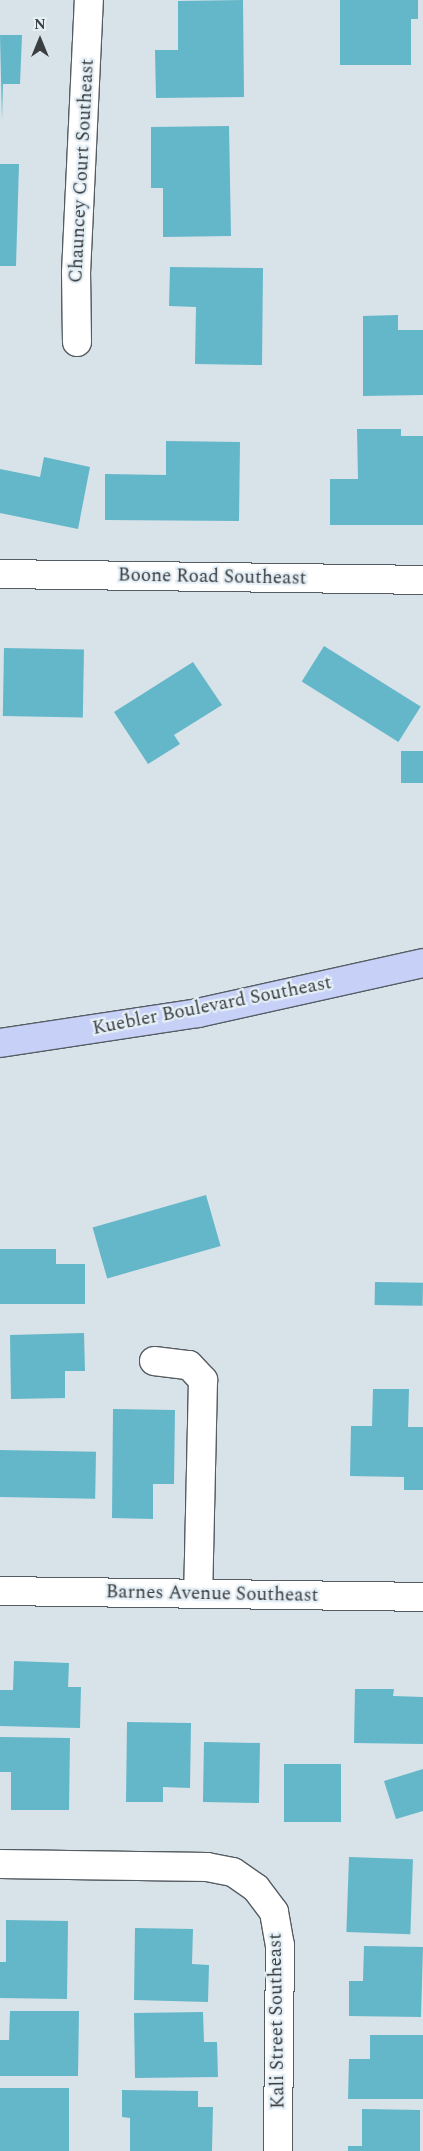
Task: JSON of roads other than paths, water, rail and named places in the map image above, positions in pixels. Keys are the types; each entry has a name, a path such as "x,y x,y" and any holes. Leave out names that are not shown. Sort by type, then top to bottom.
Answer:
{"main road":[{"name":"Kuebler Boulevard Southeast","path":"0,1043 198,1012 423,963"}],"street":[{"name":"Chauncey Court Southeast","path":"77,342 76,273 89,0"},
{"name":"Boone Road Southeast","path":"0,574 423,580"},
{"path":"154,1361 189,1365 203,1380 198,1594"},
{"name":"Barnes Avenue Southeast","path":"0,1591 423,1597"},
{"name":"Kali Street Southeast","path":"0,1864 207,1867 233,1872 256,1888 274,1912 280,1944 278,2151"}]}
